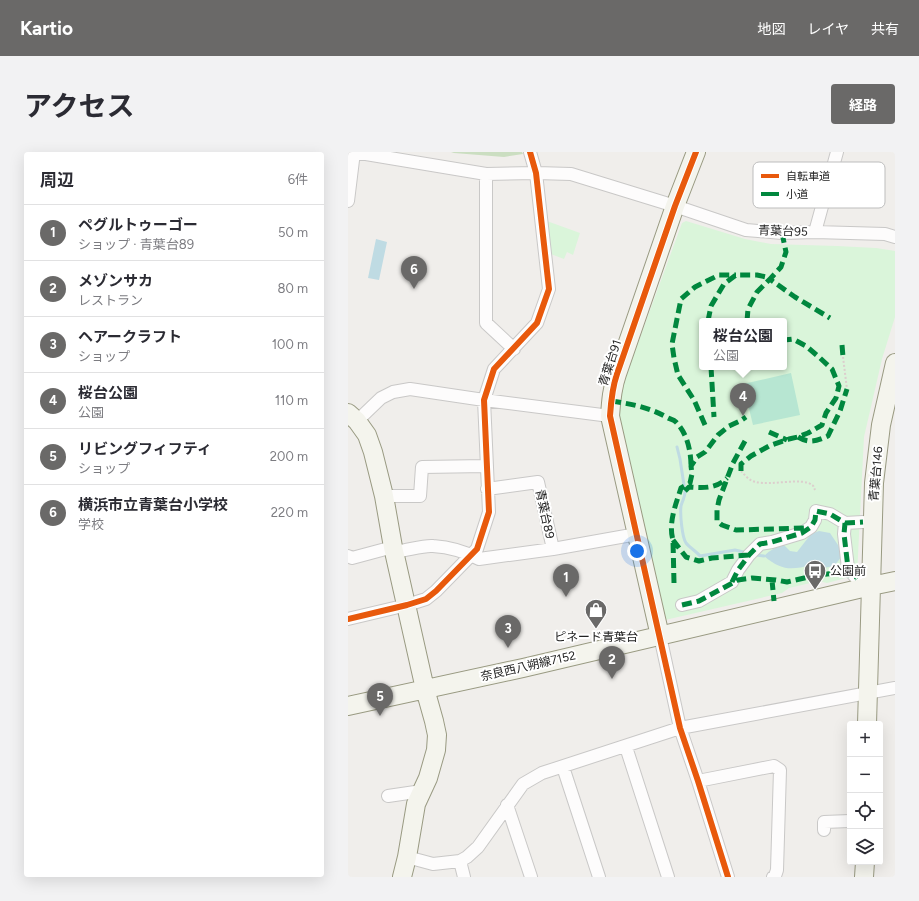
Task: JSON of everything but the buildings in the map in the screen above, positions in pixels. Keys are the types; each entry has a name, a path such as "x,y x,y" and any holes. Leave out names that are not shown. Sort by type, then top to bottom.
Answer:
{"street":[{"path":"348,201 354,152"},
{"name":"青葉台95","path":"354,152 486,174 571,174 675,206 746,230 782,233 815,232 885,234 895,237"},
{"path":"348,619 426,599 436,591 476,549 489,512 484,400 494,369 537,323 549,289 536,173 530,152"},
{"name":"青葉台91","path":"660,636 610,416 611,401 613,388 675,206 696,152"},
{"path":"834,162 837,152"},
{"path":"486,174 486,323 514,349"},
{"path":"815,232 822,208"},
{"name":"青葉台146","path":"867,721 864,582 880,425 895,363"},
{"path":"402,877 416,804 428,778 436,750 437,735 425,690 393,547 384,496 368,435 352,417 393,392 410,389 610,416"},
{"path":"384,496 420,496 422,467 486,466"},
{"name":"青葉台89","path":"487,489 538,482 552,549"},
{"path":"682,605 699,601 732,582 738,570 749,555 760,544 802,533 811,527 815,520 816,511 830,514 845,523 863,522"},
{"path":"845,523 844,534 848,568 864,582"},
{"path":"348,556 352,558 393,547 399,551 432,546 471,555 479,559 552,549 637,534"},
{"name":"奈良西八朔線7152","path":"348,706 425,690 660,636 864,582 895,582"},
{"path":"660,636 680,728 728,877"},
{"path":"407,857 433,864 460,861 467,857 478,847 523,784 542,773 626,747 680,728 895,688"},
{"path":"626,747 668,877"},
{"path":"698,781 774,766 780,770 777,870 773,877"},
{"path":"563,767 599,877"},
{"path":"388,796 422,791"},
{"path":"507,805 531,877"},
{"path":"824,822 847,821"},
{"path":"460,861 464,877"},
{"path":"864,877 865,865"}],"path":[{"path":"843,357 847,389"},
{"path":"741,471 755,482 775,484 800,481 807,482 816,490"}],"green space":[{"path":"451,152 522,152 523,154 504,157"},
{"path":"544,220 580,233 573,255 567,252 564,259 548,253"},
{"path":"686,221 745,239 771,244 876,248 895,251 895,317 882,359 864,437 857,575 827,583 819,581 789,588 782,593 665,620 616,406 682,223"},
{"path":"791,373 800,415 753,425 743,384"}],"water":[{"path":"376,239 387,242 379,280 368,278"},
{"path":"819,531 830,533 843,555 834,566 818,569 812,565 798,568 787,568 770,561 764,556 773,549 784,545 790,551 797,552 811,534"}],"waterway":[{"path":"677,447 684,485"},
{"path":"685,488 685,496 681,506 681,514 683,536 686,543 700,556 735,550 748,553"},
{"path":"755,555 764,556"}],"marked path":[{"path":"782,233 786,252 781,267 771,278 771,280 795,297 830,318"},
{"path":"705,425 694,400 678,375 674,358 672,344 681,299 695,287 719,275 736,275"},
{"path":"709,318 711,306 724,284 736,275 757,275 771,278"},
{"path":"747,318 748,309 757,292 771,278"},
{"path":"741,471 741,464 751,456 769,446 798,437 822,425 826,413 836,398 839,386 832,369 806,346 793,339 787,340"},
{"path":"842,345 843,357"},
{"path":"711,370 714,417"},
{"path":"798,437 813,441 828,436 840,411 847,389"},
{"path":"611,401 647,409 675,421 680,426 688,442 691,466"},
{"path":"674,583 673,540 671,527 673,514 681,488 690,483 692,474 691,466 697,457 705,452 718,435 729,426 746,417"},
{"path":"769,432 787,440"},
{"path":"745,441 733,463 719,500 717,521 722,525 736,530 807,528"},
{"path":"685,491 689,487 714,486 723,482 727,478"},
{"path":"732,582 738,570 749,555 760,544 802,533 811,527 815,520 816,511 830,514 845,523 844,534 848,568 857,579"},
{"path":"845,523 863,522"},
{"path":"673,540 686,557 699,561 712,558 749,555"},
{"path":"682,605 699,601 738,580 752,578 787,582 813,576 838,573 856,577"},
{"path":"772,580 774,601"}],"cycle path":[{"path":"348,619 426,599 436,591 477,549 489,512 484,400 494,369 537,323 549,289 536,173 530,152"},
{"path":"696,152 675,206 617,374 611,400 610,416 680,728 728,877"}],"place":[{"name":"横浜市立青葉台小学校","path":"414,289"},
{"name":"桜台公園","path":"743,416"},
{"name":"公園前","path":"815,590"},
{"name":"ペグルトゥーゴー","path":"566,597"},
{"name":"ピネード青葉台","path":"596,630"},
{"name":"ヘアークラフト","path":"508,648"},
{"name":"メゾンサカ","path":"612,679"},
{"name":"リビングフィフティ","path":"380,716"}]}
